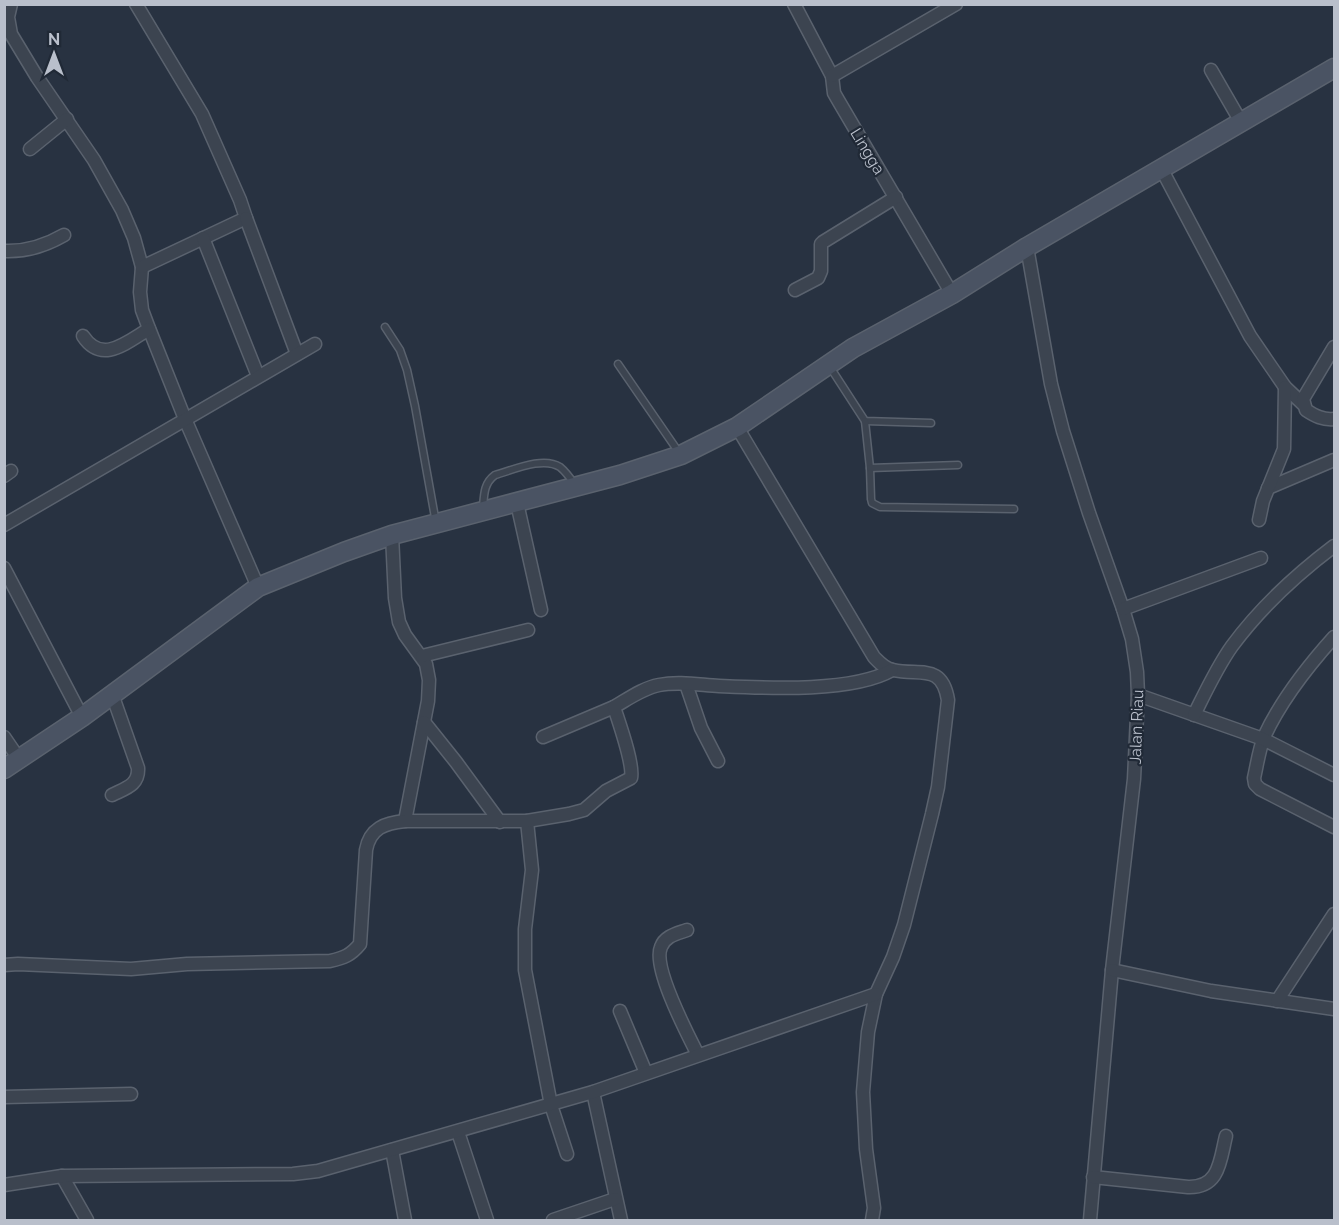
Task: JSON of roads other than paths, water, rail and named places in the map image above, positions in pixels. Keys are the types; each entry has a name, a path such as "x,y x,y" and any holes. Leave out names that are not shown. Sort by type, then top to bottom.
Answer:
{"main road":[{"path":"12,764 82,717 258,587 392,535 620,475 681,455 737,427 853,348 952,294 1027,247 1335,68"}],"street":[{"path":"11,4 8,17 10,34 94,160 122,210 134,238 142,267 140,292 142,310 185,419 258,587"},
{"path":"135,4 202,114 240,200 297,354"},
{"name":"Lingga","path":"794,4 832,76 834,93 952,294"},
{"path":"832,76 956,4"},
{"path":"1211,70 1242,122"},
{"path":"30,149 67,119"},
{"path":"1162,170 1241,320 1285,387 1304,404"},
{"path":"795,290 818,278 823,242 896,197"},
{"path":"142,267 246,218"},
{"path":"4,251 15,252 46,245 64,235"},
{"path":"203,238 258,376"},
{"name":"Jalan Riau","path":"1027,247 1051,384 1089,513 1123,609 1135,655 1138,695 1134,779 1112,970 1090,1221"},
{"path":"83,336 90,346 99,350 109,350 149,329"},
{"path":"4,525 315,344"},
{"path":"1335,347 1305,394 1304,404 1306,410 1313,415 1335,419"},
{"path":"1259,520 1263,501 1284,449 1285,387"},
{"path":"737,427 869,649 882,664 892,670 925,672 939,677 944,683 948,700 938,787 932,814 904,925 876,994 868,1032 863,1092 866,1149 874,1208 872,1221"},
{"path":"1268,488 1335,460"},
{"path":"517,503 541,610"},
{"path":"392,535 397,614 405,635 426,664 429,691 405,821"},
{"path":"1194,715 1218,668 1245,629 1282,591 1335,546"},
{"path":"1123,609 1261,558"},
{"path":"4,568 82,717"},
{"path":"422,656 528,630"},
{"path":"1335,637 1313,661 1285,699 1263,739 1254,778 1255,784 1260,789 1335,827"},
{"path":"543,737 614,707 651,687 675,683 776,689 873,679 892,670"},
{"path":"686,684 701,728 718,761"},
{"path":"112,694 139,776 135,783 112,795"},
{"path":"1138,695 1263,739 1335,775"},
{"path":"4,965 131,969 187,964 330,961 345,958 352,954 360,944 367,842 378,828 405,821 527,821 578,812 589,807 606,791 630,779 632,770 614,707"},
{"path":"424,723 500,822"},
{"path":"4,737 12,764"},
{"path":"527,821 532,870 525,929 525,970 551,1104 567,1154"},
{"path":"1277,1001 1335,914"},
{"path":"687,930 667,938 661,947 659,960 675,1009 698,1055"},
{"path":"1112,970 1211,991 1335,1009"},
{"path":"4,1185 62,1176 293,1174 318,1171 593,1092 876,994"},
{"path":"620,1011 646,1074"},
{"path":"593,1092 621,1221"},
{"path":"4,1097 130,1094"},
{"path":"458,1132 487,1221"},
{"path":"1093,1177 1188,1187 1203,1186 1210,1182 1215,1174 1226,1136"},
{"path":"392,1150 405,1221"},
{"path":"62,1176 87,1221"},
{"path":"553,1221 615,1199"}],"lane":[{"path":"385,327 400,350 407,370 436,523"},
{"path":"618,364 681,455"},
{"path":"828,364 865,421 871,499 877,507 1014,508"},
{"path":"865,421 931,423"},
{"path":"483,511 487,483 495,475 502,473 548,463 559,467 576,486"},
{"path":"870,468 958,465"}]}
